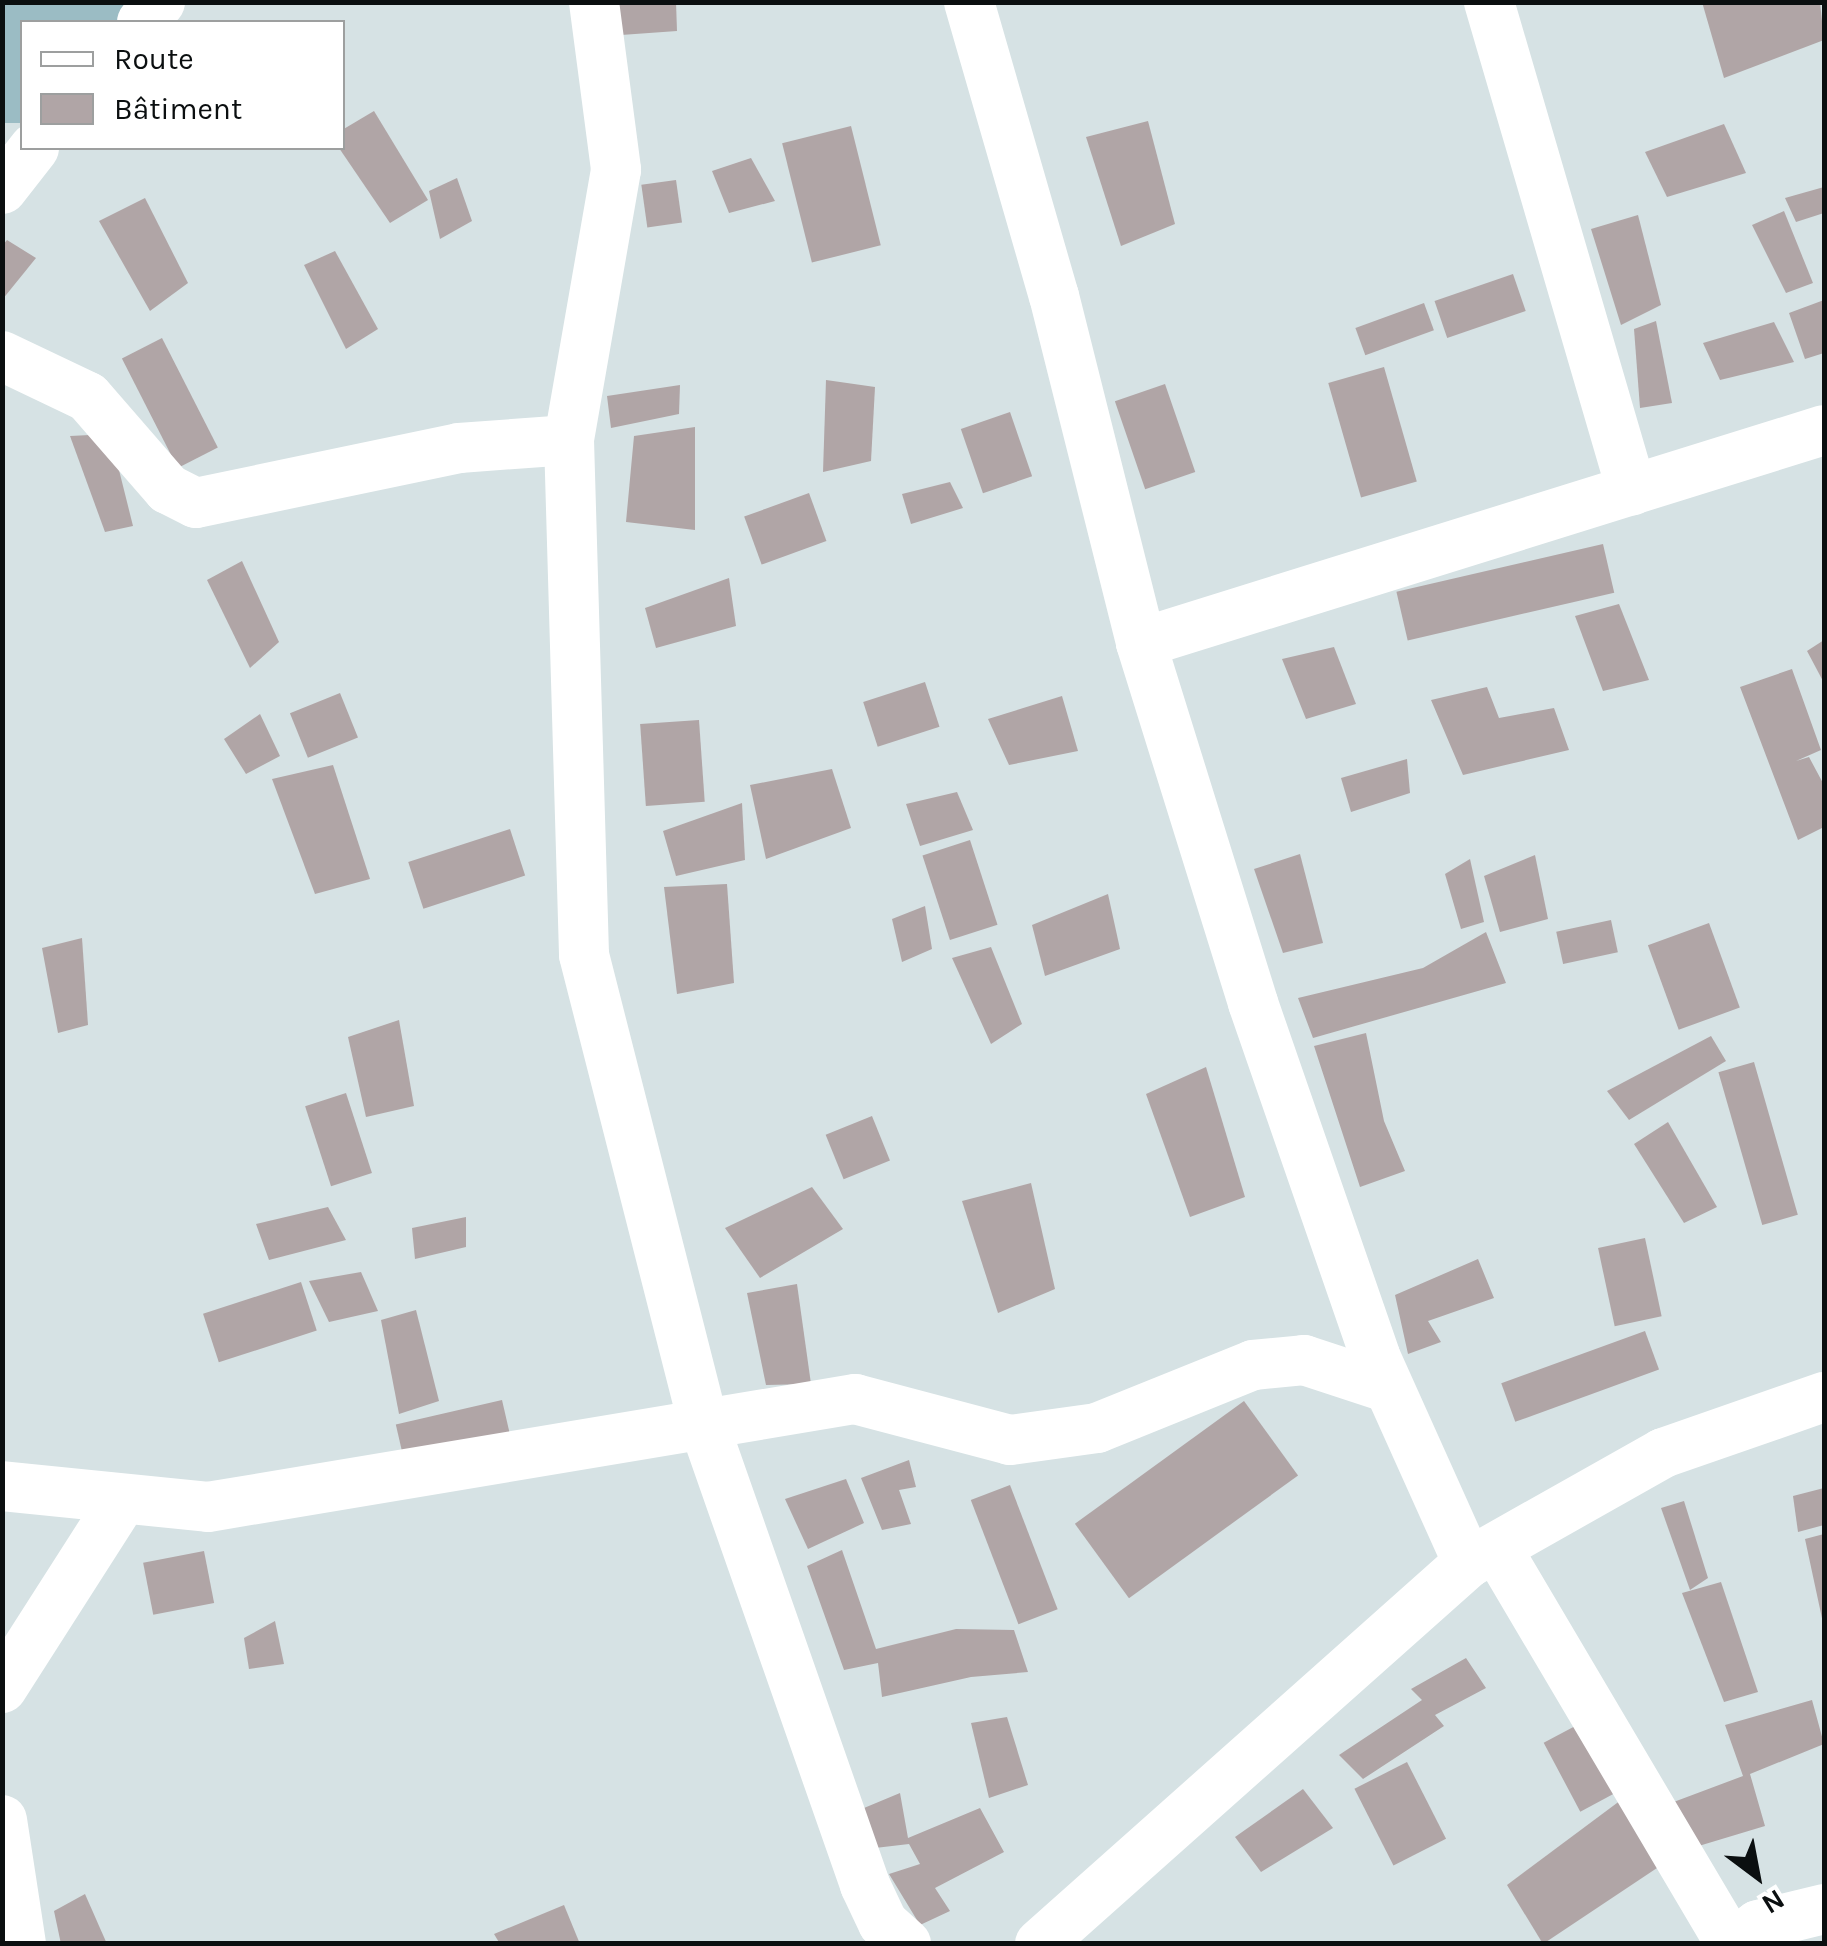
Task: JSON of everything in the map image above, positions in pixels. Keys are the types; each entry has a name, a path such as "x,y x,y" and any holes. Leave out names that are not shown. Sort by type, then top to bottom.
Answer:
{"street":[{"path":"594,2 616,170 569,440 584,955 703,1422 865,1885 883,1923 906,1944"},
{"path":"970,2 1044,260 1141,642 1252,1003 1389,1388 1482,1556 1731,1944 1758,1926 1824,1909"},
{"path":"1488,2 1632,491"},
{"path":"2,189 32,150"},
{"path":"2,356 61,380 107,411 168,488 196,504 459,448 569,440"},
{"path":"1141,642 1824,430"},
{"path":"2,1486 208,1508 703,1422 855,1400 1010,1440 1097,1428 1253,1364 1304,1360 1389,1388"},
{"path":"1040,1944 1482,1556 1663,1453 1824,1397"},
{"path":"2,1688 123,1499"},
{"path":"2,1820 21,1944"}],"shaded area":[{"path":"3,3 141,3 127,20 20,20 20,123 3,123"}],"building":[{"path":"618,2 676,2 677,31 621,35"},
{"path":"1702,2 1820,2 1824,40 1724,78"},
{"path":"374,111 428,200 390,223 340,150 345,150 345,128"},
{"path":"1148,121 1175,224 1121,246 1086,137"},
{"path":"1724,124 1746,173 1667,197 1645,152"},
{"path":"851,126 881,245 812,263 782,143"},
{"path":"751,158 775,201 729,213 712,171"},
{"path":"457,178 472,221 440,239 429,191"},
{"path":"676,180 682,223 647,227 641,185"},
{"path":"1824,187 1824,213 1796,222 1785,198"},
{"path":"145,198 188,283 150,311 99,221"},
{"path":"1784,211 1813,283 1786,293 1752,225"},
{"path":"1638,215 1661,305 1621,325 1591,229"},
{"path":"7,240 36,258 2,300 2,246"},
{"path":"335,251 378,329 346,349 304,265"},
{"path":"1513,274 1526,311 1447,338 1435,301"},
{"path":"1824,300 1824,353 1805,359 1789,313"},
{"path":"1424,303 1434,330 1365,355 1355,328"},
{"path":"1656,321 1672,403 1640,408 1634,329"},
{"path":"1774,322 1794,362 1720,380 1703,343"},
{"path":"162,338 218,448 178,468 122,358"},
{"path":"1384,367 1417,481 1361,497 1328,383"},
{"path":"826,380 875,387 871,461 823,472"},
{"path":"1165,384 1195,472 1145,489 1115,401"},
{"path":"680,385 679,414 611,428 607,396"},
{"path":"1010,412 1032,476 983,493 961,429"},
{"path":"695,427 695,530 626,522 634,436"},
{"path":"110,434 133,526 105,532 70,436"},
{"path":"950,482 963,508 911,524 902,494"},
{"path":"809,493 826,541 762,565 744,517"},
{"path":"1603,544 1614,593 1408,640 1396,592"},
{"path":"242,561 279,642 250,668 207,580"},
{"path":"729,578 736,626 656,648 645,608"},
{"path":"1619,604 1649,680 1603,691 1575,616"},
{"path":"1824,640 1824,683 1807,651"},
{"path":"1334,647 1356,704 1306,719 1282,659"},
{"path":"1792,669 1821,750 1796,761 1809,757 1824,785 1824,827 1798,840 1740,687"},
{"path":"925,682 940,727 878,747 863,702"},
{"path":"1487,687 1499,718 1554,708 1569,750 1463,775 1431,700"},
{"path":"340,693 358,738 308,758 290,713"},
{"path":"1062,696 1078,751 1009,765 988,719"},
{"path":"260,714 280,756 246,774 224,739"},
{"path":"699,720 705,802 646,806 640,724"},
{"path":"1407,759 1410,793 1351,812 1341,778"},
{"path":"333,765 370,879 315,894 272,779"},
{"path":"832,769 851,828 766,859 750,785"},
{"path":"957,792 973,830 920,846 906,804"},
{"path":"742,803 745,860 676,876 663,831"},
{"path":"510,829 525,876 423,909 408,862"},
{"path":"970,840 998,925 950,940 922,855"},
{"path":"1300,854 1323,943 1283,953 1254,869"},
{"path":"1535,855 1548,919 1500,932 1484,876"},
{"path":"1470,859 1484,922 1461,929 1445,874"},
{"path":"727,884 734,983 677,994 664,887"},
{"path":"1108,894 1120,949 1045,976 1032,925"},
{"path":"925,906 932,949 902,962 892,919"},
{"path":"1611,920 1618,952 1563,964 1556,932"},
{"path":"1709,923 1740,1008 1679,1030 1648,945"},
{"path":"1486,932 1506,983 1313,1038 1298,998 1423,968"},
{"path":"82,938 88,1025 58,1033 42,948"},
{"path":"991,947 1022,1024 991,1044 952,958"},
{"path":"399,1020 414,1106 366,1117 348,1037"},
{"path":"1366,1033 1384,1121 1405,1171 1360,1187 1314,1046"},
{"path":"1711,1036 1726,1061 1629,1120 1607,1091"},
{"path":"1754,1062 1798,1215 1762,1225 1718,1072"},
{"path":"1206,1067 1245,1197 1190,1217 1146,1094"},
{"path":"346,1093 372,1173 331,1186 305,1106"},
{"path":"872,1116 890,1161 844,1179 826,1135"},
{"path":"1668,1122 1717,1207 1684,1223 1634,1144"},
{"path":"1031,1183 1055,1289 998,1313 962,1201"},
{"path":"812,1187 843,1229 760,1278 725,1228"},
{"path":"328,1207 346,1240 269,1260 256,1224"},
{"path":"466,1217 466,1247 415,1259 412,1228"},
{"path":"1645,1238 1662,1316 1615,1326 1598,1248"},
{"path":"1478,1259 1494,1298 1428,1321 1441,1342 1408,1354 1395,1295"},
{"path":"361,1272 378,1311 329,1322 309,1281"},
{"path":"301,1282 317,1331 219,1362 203,1314"},
{"path":"797,1284 811,1384 766,1385 747,1293"},
{"path":"416,1310 439,1401 399,1414 381,1320"},
{"path":"1645,1331 1659,1370 1515,1422 1501,1383"},
{"path":"502,1400 512,1444 406,1468 396,1425"},
{"path":"1244,1401 1298,1475 1129,1598 1075,1524"},
{"path":"909,1460 916,1487 899,1490 911,1524 882,1530 861,1478"},
{"path":"846,1479 864,1523 808,1549 785,1499"},
{"path":"1010,1485 1058,1609 1018,1624 971,1500"},
{"path":"1824,1488 1824,1525 1798,1532 1793,1496"},
{"path":"1684,1501 1708,1578 1690,1590 1661,1508"},
{"path":"1824,1534 1824,1623 1823,1623 1805,1539"},
{"path":"842,1550 876,1649 956,1629 1014,1630 1028,1672 971,1677 882,1697 878,1663 844,1670 807,1566"},
{"path":"204,1551 214,1603 153,1615 143,1563"},
{"path":"1721,1582 1758,1692 1724,1702 1682,1593"},
{"path":"275,1621 284,1664 249,1669 244,1638"},
{"path":"1466,1658 1486,1688 1435,1715 1444,1726 1363,1779 1339,1755 1422,1700 1411,1689"},
{"path":"1812,1700 1824,1744 1750,1774 1765,1826 1692,1848 1671,1803 1743,1776 1725,1725"},
{"path":"1007,1717 1028,1785 989,1798 971,1723"},
{"path":"1579,1724 1616,1793 1580,1812 1544,1743"},
{"path":"1407,1762 1446,1839 1393,1865 1354,1789"},
{"path":"1303,1789 1333,1828 1261,1872 1235,1837"},
{"path":"900,1793 908,1838 980,1808 1004,1852 935,1888 950,1911 920,1925 889,1874 920,1864 909,1844 875,1848 864,1808"},
{"path":"1621,1800 1660,1866 1543,1944 1507,1885"},
{"path":"85,1894 107,1944 61,1944 54,1911"},
{"path":"564,1905 580,1944 500,1944 494,1934"}]}
